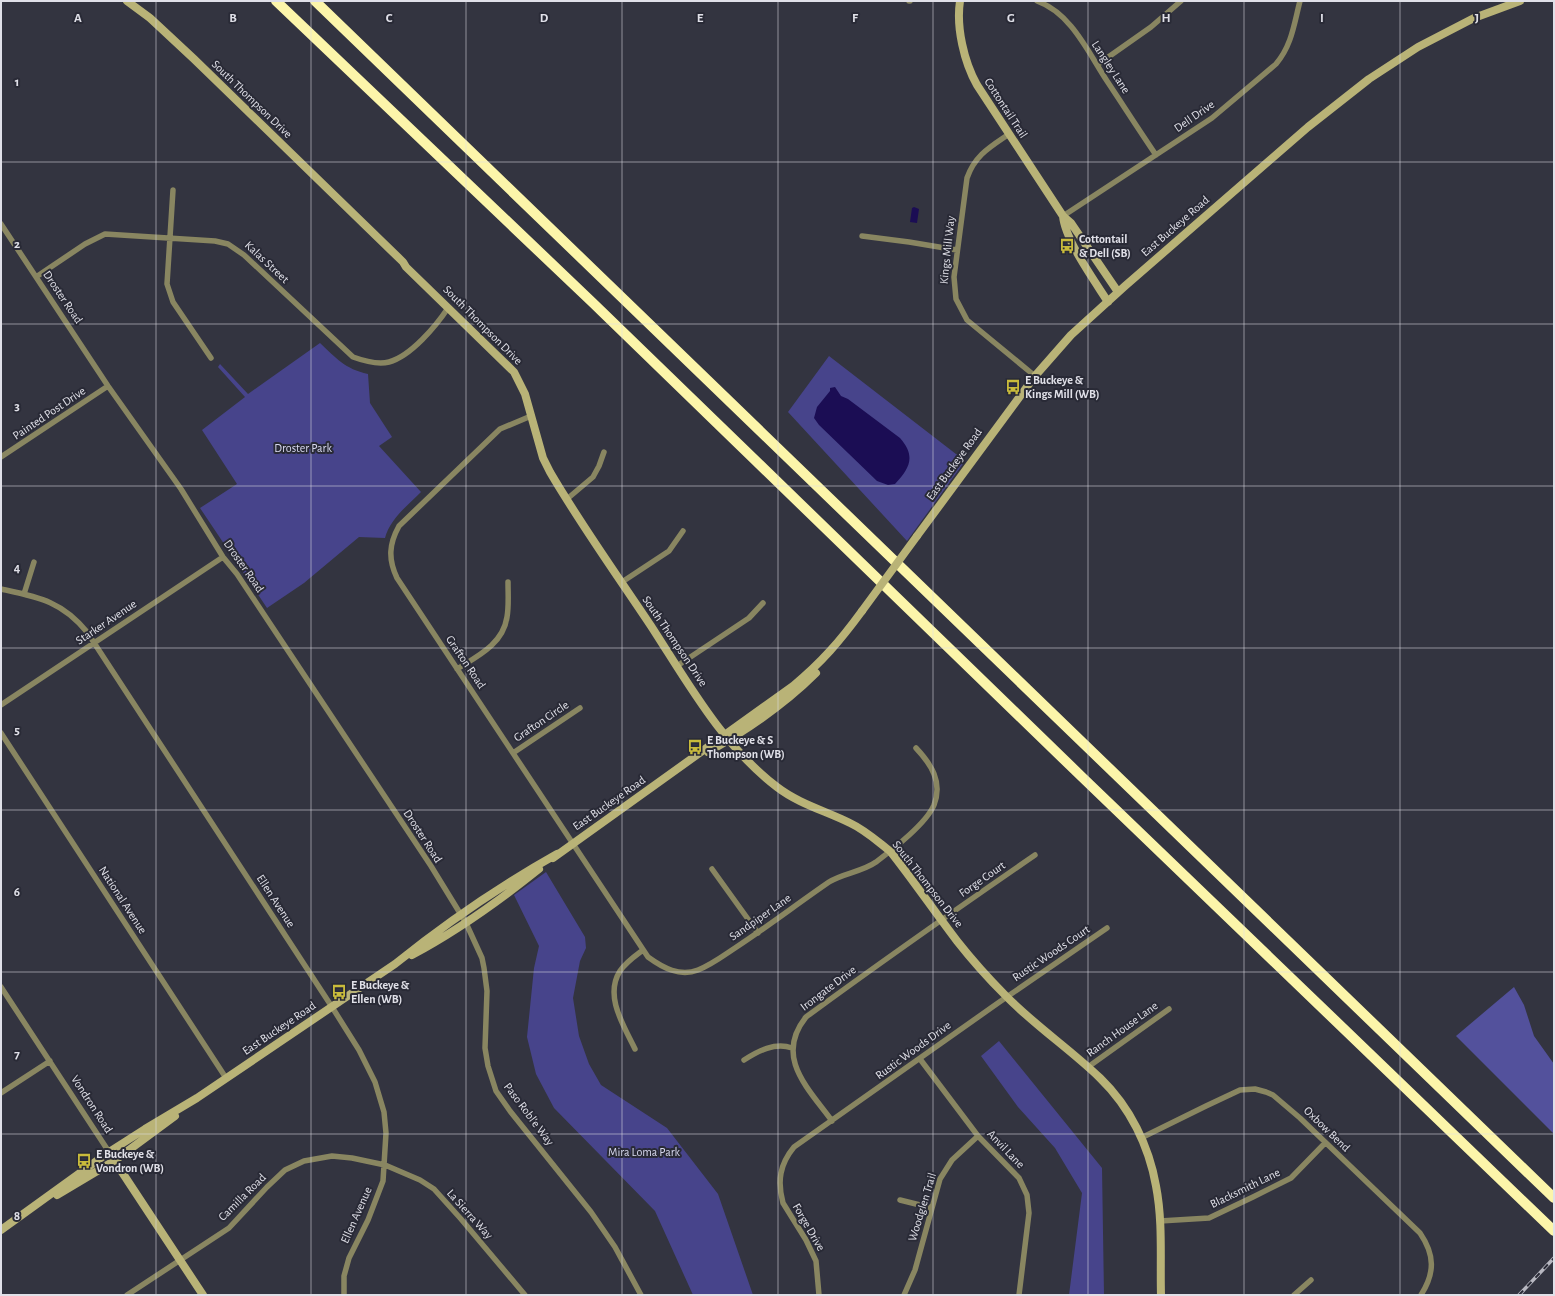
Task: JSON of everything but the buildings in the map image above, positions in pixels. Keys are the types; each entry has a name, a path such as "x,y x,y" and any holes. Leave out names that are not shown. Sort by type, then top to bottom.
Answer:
{"highway":[{"path":"276,1 587,297 1070,766 1552,1230"},
{"path":"314,1 1554,1198"}],"main road":[{"name":"South Thompson Drive","path":"127,1 150,18 188,54 403,262 406,267 514,372 523,387 543,458 567,499 726,738 752,766 778,788 859,828 876,839 890,851 982,972 1006,997 1102,1079 1123,1104 1142,1138 1156,1186 1160,1221 1161,1295"},
{"name":"Cottontail Trail","path":"960,1 961,38 977,85 1062,216 1071,223 1118,292"},
{"name":"East Buckeye Road","path":"395,964 427,947 466,923 504,896 572,843 675,771 726,738 764,716 802,687 831,657 840,641 1035,376 1071,335 1118,292 1302,132 1369,79 1418,46 1474,18 1520,1"},
{"name":"Cottontail Trail","path":"1062,216 1064,228 1108,302"},
{"name":"East Buckeye Road","path":"28,1211 114,1161 197,1098 395,964 461,915 523,874 557,854"},
{"name":"East Buckeye Road","path":"1,1230 109,1152 197,1098"},
{"name":"Vondron Road","path":"109,1152 203,1295"}],"street":[{"name":"Langley Lane","path":"1038,1 1048,5 1074,30 1156,155"},
{"path":"1097,65 1151,27 1181,1"},
{"name":"Dell Drive","path":"1062,216 1212,118 1276,64 1285,53 1290,42 1300,1"},
{"name":"Kings Mill Way","path":"1009,134 983,152 974,161 970,168 967,178 953,284 956,299 962,313 970,323 1035,376"},
{"path":"172,190 167,276 169,292 173,302 211,358"},
{"name":"Droster Road","path":"1,224 108,386 181,489 223,557 237,574 342,731 466,923"},
{"name":"Kalas Street","path":"36,277 85,244 105,234 215,241 228,244 235,248 353,357 367,361 389,362 405,354 439,321 448,308"},
{"path":"862,236 957,250"},
{"name":"Painted Post Drive","path":"1,458 108,386"},
{"name":"Grafton Road","path":"531,416 500,429 399,526 393,537 391,558 394,571 643,950"},
{"path":"567,499 593,478 604,452"},
{"path":"622,582 669,551 684,531"},
{"name":"Starker Avenue","path":"1,706 223,557"},
{"path":"24,594 34,562"},
{"path":"457,669 488,650 502,633 508,615 508,582"},
{"name":"Ellen Avenue","path":"1,589 44,600 69,613 76,619 94,643 332,1007 369,1068 380,1096 384,1112 386,1133 385,1165 383,1180 373,1209 349,1258 344,1276 344,1295"},
{"path":"677,666 749,618 763,603"},
{"name":"Grafton Circle","path":"513,753 580,708"},
{"name":"National Avenue","path":"1,733 226,1078"},
{"name":"Sandpiper Lane","path":"643,950 648,957 663,968 688,972 698,970 713,963 758,933 830,882 874,863 899,844 928,815 934,805 937,790 934,775 928,761 916,748"},
{"name":"Forge Court","path":"941,920 1035,855"},
{"path":"712,869 758,933"},
{"name":"Irongate Drive","path":"832,1122 797,1073 793,1060 792,1048 795,1034 806,1017 941,920"},
{"name":"Paso Robl'e Way","path":"466,923 482,958 484,968 487,991 485,1048 488,1066 496,1091 603,1230 619,1253 641,1295"},
{"name":"Rustic Woods Court","path":"1006,997 1107,928"},
{"path":"635,1049 617,1010 615,993 617,978 620,972 633,957 643,950"},
{"name":"Vondron Road","path":"1,987 109,1152"},
{"name":"Rustic Woods Drive","path":"832,1122 1006,997"},
{"name":"Ranch House Lane","path":"1088,1067 1169,1009"},
{"path":"744,1060 758,1051 768,1048 784,1046 792,1048"},
{"name":"Anvil Lane","path":"920,1059 978,1136 1019,1178 1027,1195 1029,1205 1028,1222 1019,1295"},
{"path":"1,1093 50,1061"},
{"name":"Oxbow Bend","path":"1142,1138 1206,1106 1246,1089 1255,1089 1273,1095 1300,1118 1406,1219 1424,1240 1430,1254 1432,1265 1430,1278 1421,1295"},
{"name":"Forge Drive","path":"819,1295 819,1279 816,1261 806,1240 783,1203 780,1180 781,1169 786,1156 794,1147 832,1122"},
{"name":"Woodglen Trail","path":"904,1295 915,1270 940,1179 952,1160 978,1136"},
{"name":"Blacksmith Lane","path":"1160,1221 1208,1218 1253,1197 1291,1178 1325,1143"},
{"name":"Camilla Road","path":"127,1295 229,1228 285,1170 314,1158 332,1156 352,1158 385,1165"},
{"name":"La Sierra Way","path":"385,1165 420,1180 434,1190 461,1219 525,1295"},
{"path":"900,1200 932,1208"},
{"path":"1294,1295 1311,1280"}],"green space":[{"name":"Droster Park","path":"320,343 347,366 368,374 370,403 392,437 379,446 421,492 395,519 387,531 385,538 359,537 304,583 267,608 200,508 237,484 202,430 245,397 218,367 220,364 248,394"},
{"path":"829,356 965,461 907,541 788,412"},
{"name":"Mira Loma Park","path":"546,872 585,937 586,948 580,961 573,998 579,1036 589,1064 601,1085 667,1128 718,1194 753,1295 693,1295 655,1211 554,1108 536,1074 527,1037 534,968 539,946 514,895"},
{"path":"999,1041 1102,1168 1104,1295 1069,1295 1082,1193 1055,1148 1018,1107 981,1056"}],"shaded area":[{"path":"914,207 919,209 917,223 910,222 912,208"},
{"path":"835,387 841,396 848,399 900,438 905,444 908,451 909,462 904,473 895,484 888,485 877,481 819,425 814,418 817,407 830,391 830,388"},
{"path":"1514,987 1524,1005 1534,1036 1554,1064 1554,1134 1456,1036"}],"railway":[{"path":"1519,1295 1554,1258"}],"place":[{"name":"Cottontail & Dell (SB)","path":"1067,246"},
{"name":"E Buckeye & Kings Mill (WB)","path":"1013,387"},
{"name":"E Buckeye & S Thompson (WB)","path":"695,747"},
{"name":"E Buckeye & Ellen (WB)","path":"339,992"},
{"name":"E Buckeye & Vondron (WB)","path":"84,1161"}]}
